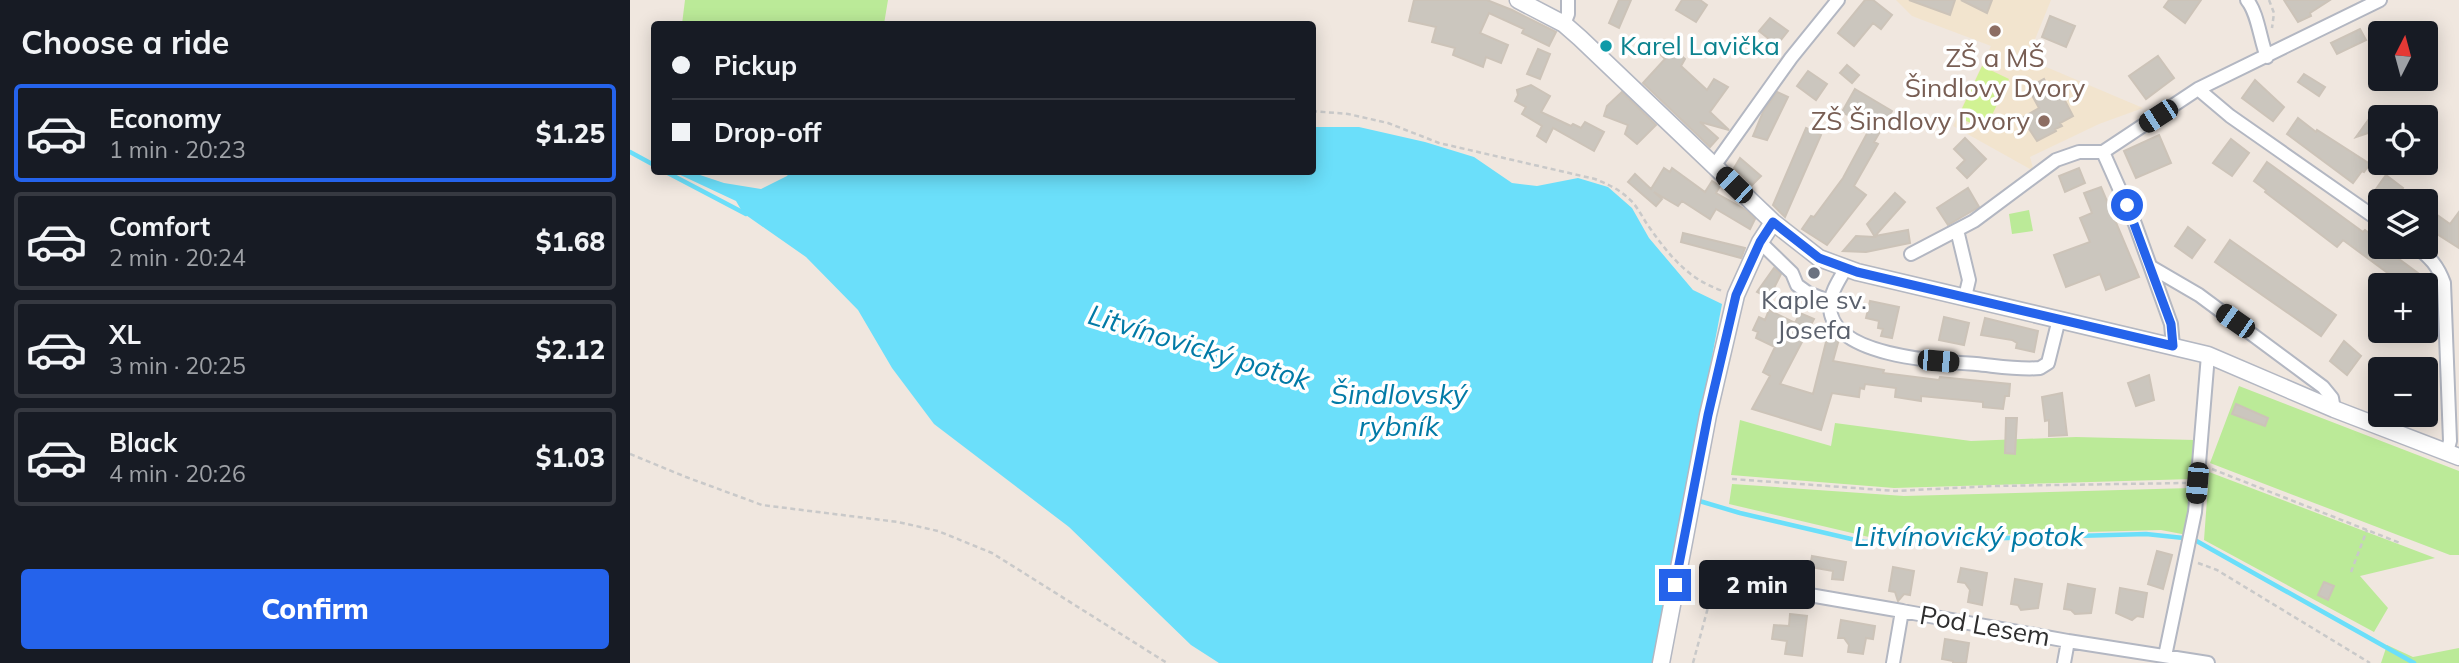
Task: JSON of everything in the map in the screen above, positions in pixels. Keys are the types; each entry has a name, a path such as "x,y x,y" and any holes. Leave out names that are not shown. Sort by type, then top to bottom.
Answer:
{"street":[{"path":"1518,0 1564,24 1773,222 1819,258 1846,268 2207,355 2334,409 2453,455"},
{"path":"1564,24 1568,14 1568,0"},
{"path":"1714,166 1791,58 1838,0"},
{"path":"2247,0 2253,8 2267,57"},
{"path":"1911,254 1974,221 2056,160 2079,152 2103,152 2198,89 2380,0"},
{"path":"2198,89 2230,116 2368,213"},
{"path":"2103,152 2151,267 2171,324 2173,346"},
{"path":"1661,663 1708,415 1736,295 1760,242 1773,222"},
{"path":"1957,230 1969,280 1965,297"},
{"path":"1760,242 1792,273 1797,285 1808,293 1831,302"},
{"path":"2431,259 2439,270 2445,290 2450,441 2453,455"},
{"path":"2151,267 2199,295 2323,387 2332,398 2334,409"},
{"path":"1846,268 1832,296 1830,309 1840,329 1872,348 1894,356 2040,368 2048,363 2059,319"},
{"path":"2165,656 2195,512 2207,355"},
{"name":"Pod Lesem","path":"1798,593 2208,663"},
{"name":"Pod Lesem","path":"1893,663 1902,611"},
{"name":"Pod Lesem","path":"2064,663 2068,641"}],"path":[{"path":"1316,111 1348,114 1388,123 1439,143 1595,179 1614,187 1630,199 1664,249 1682,269 1698,280 1736,295"},
{"path":"630,454 762,505 898,522 938,531 992,553 1167,663"},
{"path":"2199,464 2400,542"},
{"path":"1731,479 1895,491 1993,486 2197,483"},
{"path":"2351,572 2367,530"},
{"path":"2185,562 2217,570 2370,663"},
{"path":"1693,663 1710,600 1765,589 1798,593"}],"shaded area":[{"path":"1896,0 2051,0 2027,59 2143,108 2099,124 2030,157 2033,168 2030,169 1953,126 1991,46 1912,16"}],"green space":[{"path":"685,0 888,0 884,21 682,21"},
{"path":"1982,66 2009,79 1985,130 1958,117"},
{"path":"2029,210 2033,231 2012,234 2009,214"},
{"path":"2239,386 2459,471 2459,555 2450,555 2210,463"},
{"path":"1740,420 1831,446 1835,423 1971,441 2076,437 2195,440 2192,479 1894,488 1731,475"},
{"path":"2209,472 2435,558 2360,576 2388,608 2374,632 2204,540"},
{"path":"1732,484 1904,496 2191,488 2187,535 2161,530 1869,537 1729,504"},
{"path":"2387,645 2413,657 2459,648 2459,663 2381,663"}],"water":[{"name":"Šindlovský rybník","path":"1316,127 1359,127 1425,142 1474,157 1512,183 1537,186 1578,178 1608,187 1632,208 1649,238 1693,290 1722,304 1654,663 1219,663 1191,645 1069,527 934,424 892,368 858,310 806,257 743,213 736,201 680,175 700,175 724,183 761,189 787,176 1316,175"}],"building":[{"path":"1414,0 1487,0 1556,32 1549,46 1522,33 1524,29 1489,13 1480,33 1508,45 1501,63 1486,57 1483,67 1453,55 1455,48 1432,42 1436,27 1409,21"},
{"path":"1619,0 1631,0 1619,28 1609,23"},
{"path":"1682,0 1700,0 1707,5 1696,22 1676,10"},
{"path":"1865,0 1873,0 1892,15 1881,29 1873,23 1854,46 1838,33"},
{"path":"1909,0 1955,0 1950,15"},
{"path":"1961,0 1992,0 1987,13"},
{"path":"2169,0 2201,0 2185,23 2164,7"},
{"path":"2284,0 2330,0 2310,13 2311,16 2298,22"},
{"path":"2050,16 2075,26 2066,47 2042,37"},
{"path":"1770,18 1788,31 1777,45 1759,31"},
{"path":"2360,29 2366,40 2337,54 2331,43"},
{"path":"1667,44 1685,59 1681,66 1707,90 1714,79 1728,87 1710,112 1729,130 1700,122 1718,138 1710,147 1643,83 1665,59 1659,53"},
{"path":"1538,49 1550,54 1540,79 1527,74"},
{"path":"2158,56 2174,78 2146,99 2129,76"},
{"path":"1847,65 1859,75 1852,83 1840,73"},
{"path":"1808,71 1827,84 1816,100 1797,86"},
{"path":"2304,74 2325,87 2319,96 2298,82"},
{"path":"2044,79 2051,93 2059,89 2073,116 2060,123 2062,126 2055,129 2056,131 2037,141 2022,118 2039,108 2028,88"},
{"path":"2255,80 2284,107 2273,121 2242,98"},
{"path":"1531,85 1550,96 1541,112 1571,126 1573,124 1581,128 1585,122 1604,132 1594,151 1553,128 1546,142 1537,136 1542,126 1522,114 1526,107 1515,101 1517,90"},
{"path":"1855,89 1892,111 1874,142 1878,144 1854,186 1866,195 1827,245 1802,229 1843,178 1870,128 1842,112"},
{"path":"1622,92 1656,125 1637,144 1625,134 1628,125 1604,116 1607,106"},
{"path":"1777,92 1788,97 1767,140 1753,136 1763,112"},
{"path":"2298,118 2316,132 2317,130 2368,163 2368,167 2353,183 2287,134"},
{"path":"2368,120 2368,133 2356,137"},
{"path":"1806,128 1821,135 1785,217 1773,205"},
{"path":"2159,135 2171,163 2136,178 2124,151"},
{"path":"1965,138 1986,159 1967,178 1957,168 1965,160 1954,149"},
{"path":"2231,139 2249,153 2232,176 2213,163"},
{"path":"1740,158 1761,176 1752,185 1734,168"},
{"path":"2267,162 2363,232 2368,232 2368,258 2343,240 2337,247 2254,181"},
{"path":"1664,168 1670,172 1672,168 1705,192 1712,181 1720,186 1716,193 1746,210 1755,219 1750,229 1716,209 1710,219 1682,201 1678,206 1654,192 1662,199 1656,206 1628,182 1635,174 1651,189"},
{"path":"2079,168 2085,183 2065,192 2059,176"},
{"path":"2386,175 2403,188 2402,189 2376,189"},
{"path":"2101,187 2139,277 2106,290 2100,274 2066,287 2054,255 2090,242 2080,218 2092,213 2084,193"},
{"path":"1968,188 1979,207 1948,225 1937,208"},
{"path":"1895,193 1905,202 1875,236 1908,230 1910,243 1866,252 1843,251 1856,236 1875,237 1867,224"},
{"path":"2459,212 2459,248 2438,235 2438,216 2450,224"},
{"path":"2188,227 2205,240 2192,258 2175,246"},
{"path":"1683,233 1745,248 1741,258 1681,242"},
{"path":"2230,240 2336,315 2321,336 2215,262"},
{"path":"2369,259 2399,259 2418,273 2388,273"},
{"path":"1774,268 1781,274 1769,298 1757,292"},
{"path":"1870,301 1899,307 1892,338 1881,336 1883,329 1878,328 1879,321 1866,318"},
{"path":"1769,310 1795,323 1800,313 1814,319 1780,384 1813,394 1828,334 1839,339 1833,361 1884,370 1883,373 1939,380 1940,377 2010,384 2009,396 2005,396 2003,409 1983,407 1983,402 1921,396 1921,401 1895,397 1896,388 1865,384 1864,389 1860,388 1859,397 1832,393 1821,430 1752,409 1770,376 1763,372 1775,347 1756,338 1758,332 1753,330 1759,317 1765,320"},
{"path":"1944,317 1969,323 1964,345 1939,340"},
{"path":"1985,318 2038,331 2034,352 2016,348 2017,343 2012,340 1981,335"},
{"path":"2344,341 2361,356 2347,375 2330,361"},
{"path":"2149,375 2154,400 2136,406 2128,383"},
{"path":"2062,393 2067,435 2049,436 2049,420 2045,421 2042,397"},
{"path":"2236,404 2268,418 2265,426 2232,414"},
{"path":"2006,418 2017,418 2015,454 2005,453"},
{"path":"2157,551 2172,555 2163,589 2148,584"},
{"path":"1812,556 1846,562 1843,580 1832,579 1833,571 1810,567"},
{"path":"1893,567 1914,571 1910,595 1904,594 1898,601 1895,592 1889,591"},
{"path":"1961,568 1987,573 1982,605 1968,602 1970,590 1965,583 1958,582"},
{"path":"2015,579 2042,584 2038,608 2021,610 2018,605 2011,604"},
{"path":"2324,582 2334,586 2328,600 2318,595"},
{"path":"2068,584 2095,589 2091,613 2075,614 2064,609"},
{"path":"2120,588 2147,593 2143,617 2137,616 2132,620 2116,613"},
{"path":"1790,614 1807,616 1802,656 1785,654 1787,641 1772,639 1774,625 1789,626"},
{"path":"1841,620 1875,626 1873,639 1866,638 1863,654 1848,652 1849,645 1844,638 1838,638"},
{"path":"1945,639 1969,643 1966,663 1953,663 1942,659"}],"waterway":[{"name":"Litvínovický potok","path":"630,152 651,163"},
{"name":"Litvínovický potok","path":"672,175 746,214"},
{"name":"Litvínovický potok","path":"1696,500 1864,542 2146,534 2193,539 2414,663"}],"place":[{"name":"ZŠ a MŠ Šindlovy Dvory","path":"1995,31"},
{"name":"Karel Lavička","path":"1606,46"},
{"name":"ZŠ Šindlovy Dvory","path":"2044,121"},
{"name":"Kaple sv. Josefa","path":"1814,273"}],"route":[{"path":"1675,585 1708,415 1736,295 1760,242 1773,222 1819,258 1857,272 2173,346 2171,324 2127,205"}]}
